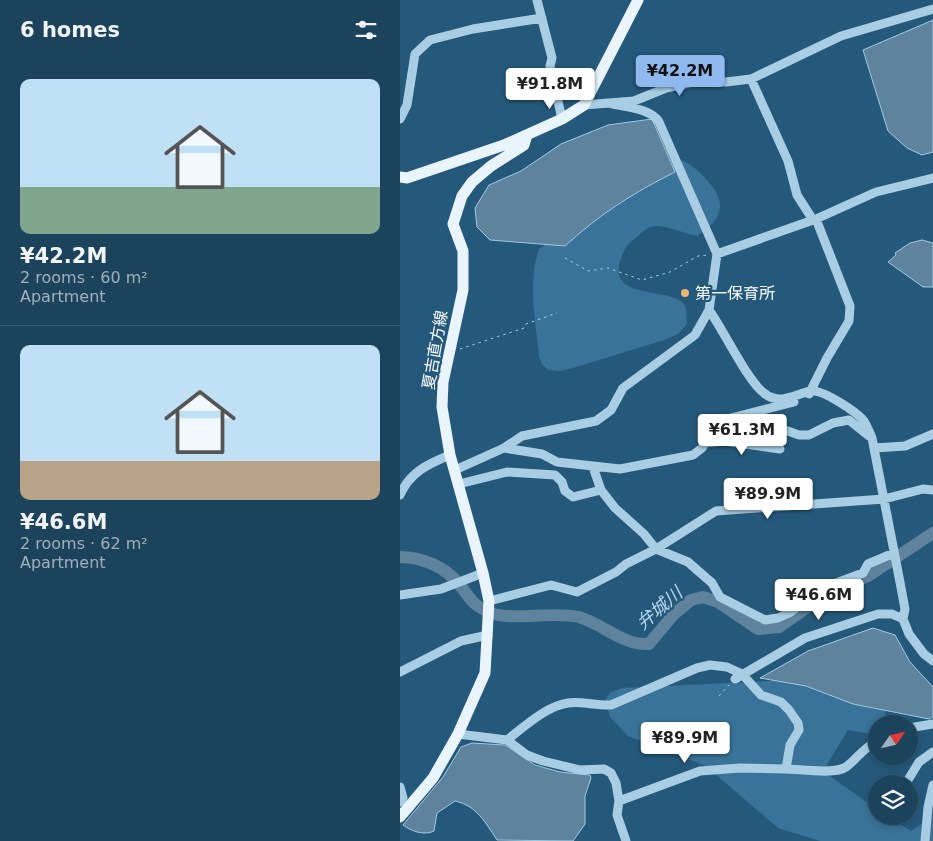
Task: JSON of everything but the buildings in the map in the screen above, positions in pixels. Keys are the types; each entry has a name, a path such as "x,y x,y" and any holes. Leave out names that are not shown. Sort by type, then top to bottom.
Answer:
{"main road":[{"path":"584,105 638,0"},
{"name":"夏吉直方線","path":"400,817 432,778 458,734 485,673 488,601 483,573 450,456 442,406 443,382 463,290 463,251 453,224 456,211 462,196 472,182 491,166 524,145 527,135 562,119 584,105"},
{"path":"400,176 407,178 527,135"}],"street":[{"path":"537,0 552,58 550,66 562,119"},
{"path":"584,105 634,101 666,88 693,82 726,82 751,78 840,36 933,9"},
{"path":"400,118 407,105 416,54 430,40 473,29 542,18"},
{"path":"504,448 542,454 557,462 620,469 693,455 704,443 715,424 723,419 799,401 813,391 827,358 849,321 850,306 815,219 797,195 788,161 751,78"},
{"path":"455,470 504,448 522,436 596,421 605,416 622,388 695,335 709,310 717,254 656,116 646,110 633,110 608,103"},
{"path":"717,254 815,219 876,192 933,178"},
{"path":"709,310 754,383 764,394 783,399 813,391 853,411 864,421 872,438 874,448 905,609 903,619 909,634 924,654 933,661"},
{"path":"715,424 756,420 799,435 809,435 833,423 849,420 872,438"},
{"path":"874,448 905,446 933,434"},
{"path":"704,443 724,441 780,449"},
{"path":"400,495 411,477 425,465 450,456"},
{"path":"592,467 601,490 615,508 644,534 656,549 688,562 712,583 720,597 765,620 778,618 789,613 823,588 863,573 868,564 894,553"},
{"path":"459,484 507,472 555,475 562,482 564,491 573,497 601,490"},
{"path":"488,601 551,585 578,592 656,549 716,511 884,499 923,489 933,490"},
{"path":"400,595 441,590 483,573"},
{"path":"738,676 805,638 878,614 892,614 903,619"},
{"path":"400,672 460,641 488,630"},
{"path":"507,740 552,708 568,702 598,706 611,705 697,668 710,665 727,667 761,695 781,702 798,723 799,730 790,745 786,769"},
{"path":"918,726 933,724"},
{"path":"458,734 507,740 527,755 543,761 580,770 604,769 611,773 614,778 619,801 617,815 626,841"},
{"path":"619,801 700,771 740,768 837,771 845,768 868,745"},
{"path":"911,775 919,762 933,752"},
{"path":"925,841 928,807 933,786"},
{"path":"400,787 403,798 400,802"}],"path":[{"path":"565,258 588,271 608,268 642,280 670,272 698,256 717,254"},
{"path":"449,354 524,328 526,324 557,313"},
{"path":"719,696 738,676"}],"shaded area":[{"path":"933,20 933,152 922,155 907,148 888,131 863,50"},
{"path":"652,119 675,172 617,205 565,246 490,240 477,227 475,208 489,185 521,171 561,144 608,125"},
{"path":"677,159 691,165 711,185 719,201 718,215 707,229 697,236 660,226 653,226 647,229 630,242 622,255 619,266 620,276 624,283 632,288 664,295 682,302 686,309 687,324 678,334 664,340 573,368 559,371 548,370 542,364 539,356 533,303 535,262 539,249 666,160"},
{"path":"922,240 933,243 933,287 923,287 888,262 896,255 895,253 910,243"},
{"path":"873,628 895,635 910,662 933,687 933,717 929,719 918,717 918,715 909,715 853,704 806,686 760,678 808,651"},
{"path":"852,677 885,708 885,715 868,715 868,734 848,730 823,771 868,803 868,825 901,825 911,831 933,816 933,841 820,841 778,828 706,766 628,736 610,717 605,700 611,692 623,688"},
{"path":"472,743 505,745 535,765 560,772 590,775 591,778 585,796 585,824 573,841 497,840 475,811 463,803 455,801 437,813 434,831 418,832 403,825 443,777 461,747"}],"waterway":[{"name":"弁城川","path":"400,557 424,561 439,567 458,583 475,604 491,613 509,616 568,615 579,617 631,642 649,644 674,614 691,600 703,597 718,602 758,629 779,627 826,594 868,576 933,533"}],"place":[{"name":"第一保育所","path":"685,293"}]}
